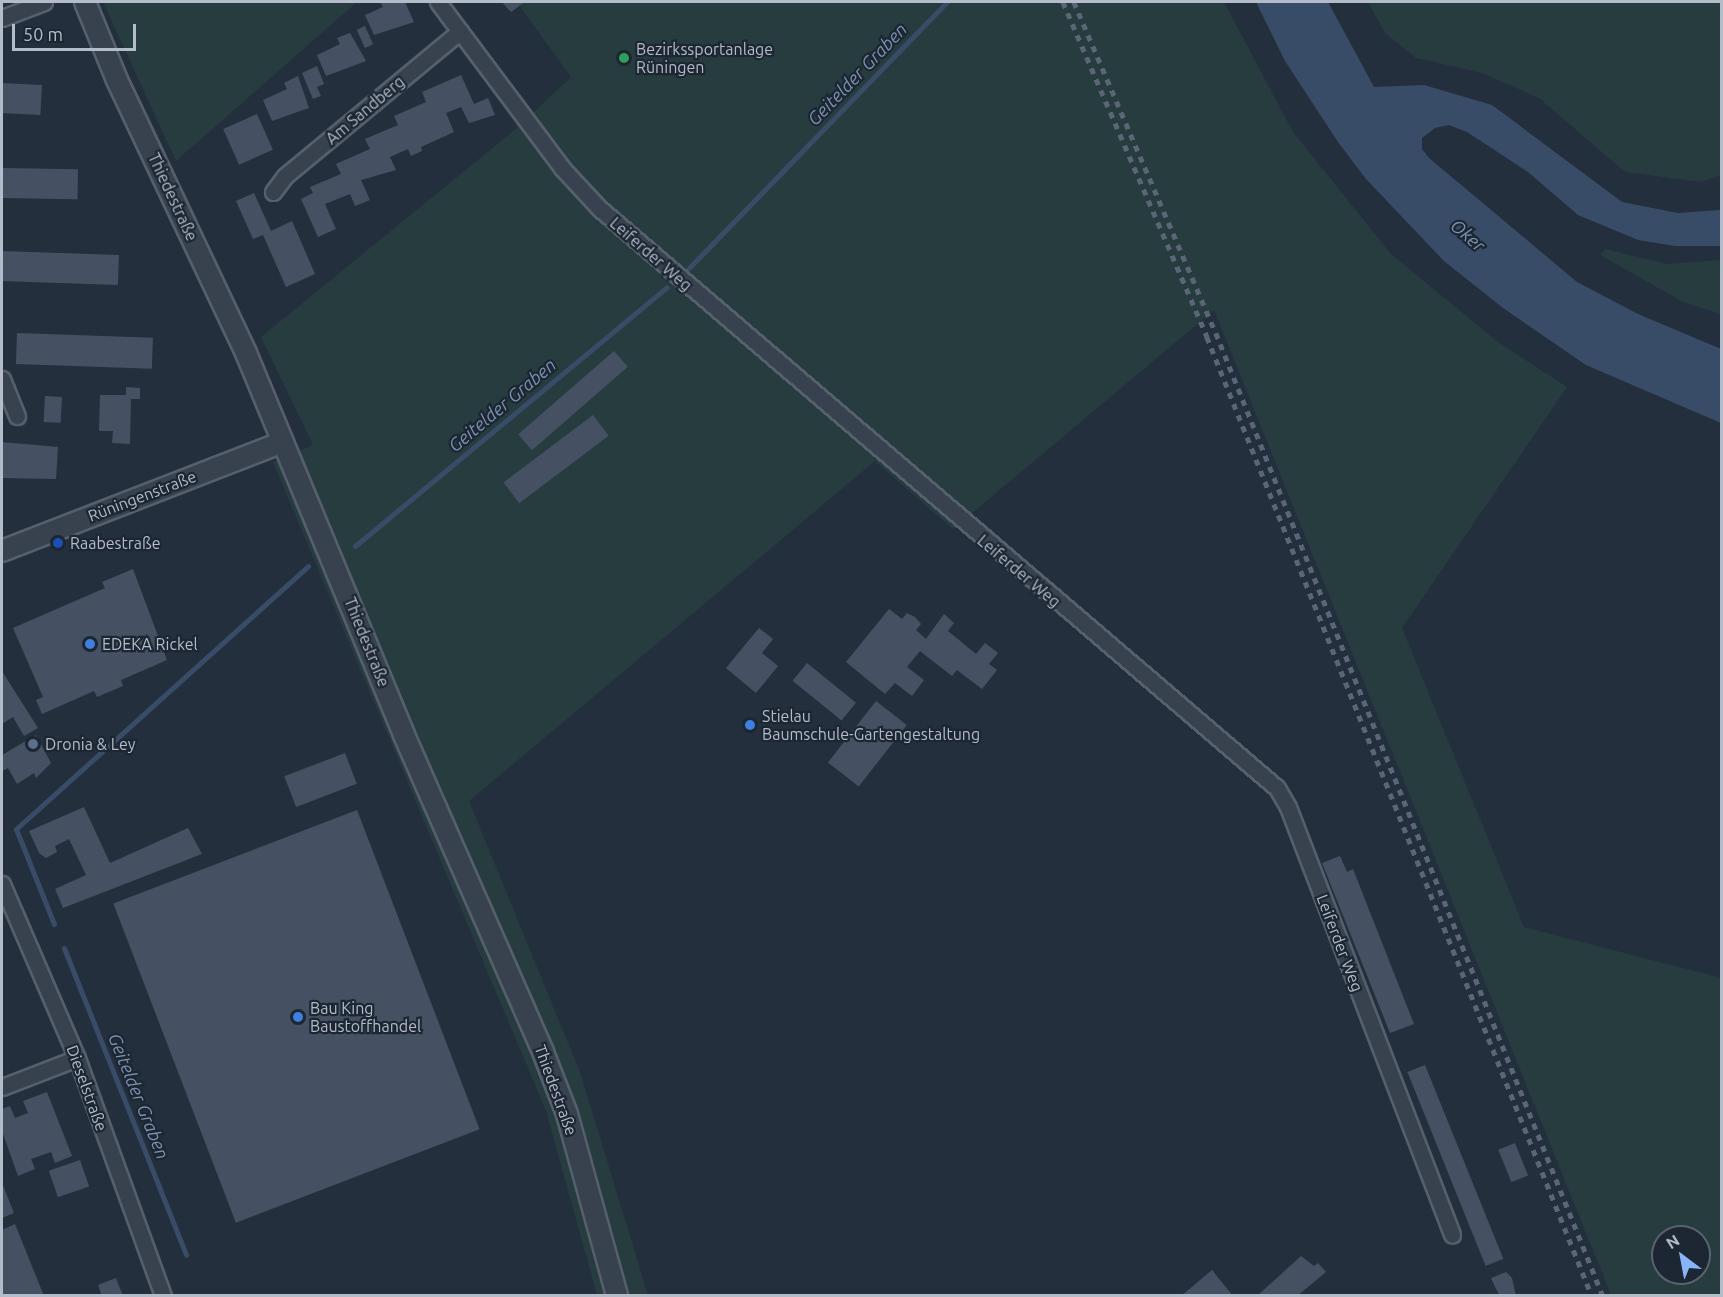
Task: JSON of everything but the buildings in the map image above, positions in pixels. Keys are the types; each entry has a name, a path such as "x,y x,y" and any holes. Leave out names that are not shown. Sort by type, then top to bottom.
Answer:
{"street":[{"path":"2,18 44,2"},
{"name":"Thiedestraße","path":"85,2 284,442 567,1114 617,1296"},
{"name":"Leiferder Weg","path":"438,2 562,168 599,208 1277,788 1287,807 1452,1235"},
{"name":"Am Sandberg","path":"273,192 285,177 460,31"},
{"path":"2,380 17,416"},
{"name":"Rüningenstraße","path":"2,551 284,442"},
{"name":"Dieselstraße","path":"2,884 77,1058 163,1296"},
{"path":"2,1087 77,1058"}],"green space":[{"path":"103,2 357,2 176,161"},
{"path":"517,2 1224,2 1293,132 1391,254 1498,342 1567,387 1402,628 1524,927 1721,978 1721,1295 1611,1295 1214,310 953,529 875,461 469,801 580,1072 648,1295 597,1295 546,1111 273,462 313,445 261,337 517,128 571,77"},
{"path":"1368,2 1721,2 1721,175 1701,182 1625,172 1539,98 1482,73 1416,58 1385,33"},
{"path":"1605,249 1666,264 1721,260 1721,314 1683,302 1600,255"}],"water":[{"name":"Oker","path":"1256,2 1328,2 1374,87 1424,85 1492,105 1622,202 1678,213 1721,210 1721,246 1675,246 1638,240 1578,215 1528,172 1467,132 1449,125 1435,128 1422,138 1422,149 1429,158 1577,282 1638,314 1721,349 1721,423 1586,365 1503,308 1444,261 1366,179 1338,142 1285,61"}],"waterway":[{"name":"Geitelder Graben","path":"687,270 947,2"},
{"name":"Geitelder Graben","path":"355,546 667,287"},
{"name":"Geitelder Graben","path":"54,924 16,829 308,566"},
{"name":"Geitelder Graben","path":"64,948 186,1255"}],"railway":[{"path":"1063,2 1207,337 1592,1296"},
{"path":"1074,2 1216,333 1603,1296"}],"place":[{"name":"Bezirkssportanlage Rüningen","path":"624,58"},
{"name":"Raabestraße","path":"58,543"},
{"name":"EDEKA Rickel","path":"90,644"},
{"name":"Stielau Baumschule-Gartengestaltung","path":"750,725"},
{"name":"Dronia & Ley","path":"33,744"},
{"name":"Bau King Baustoffhandel","path":"298,1017"}]}
